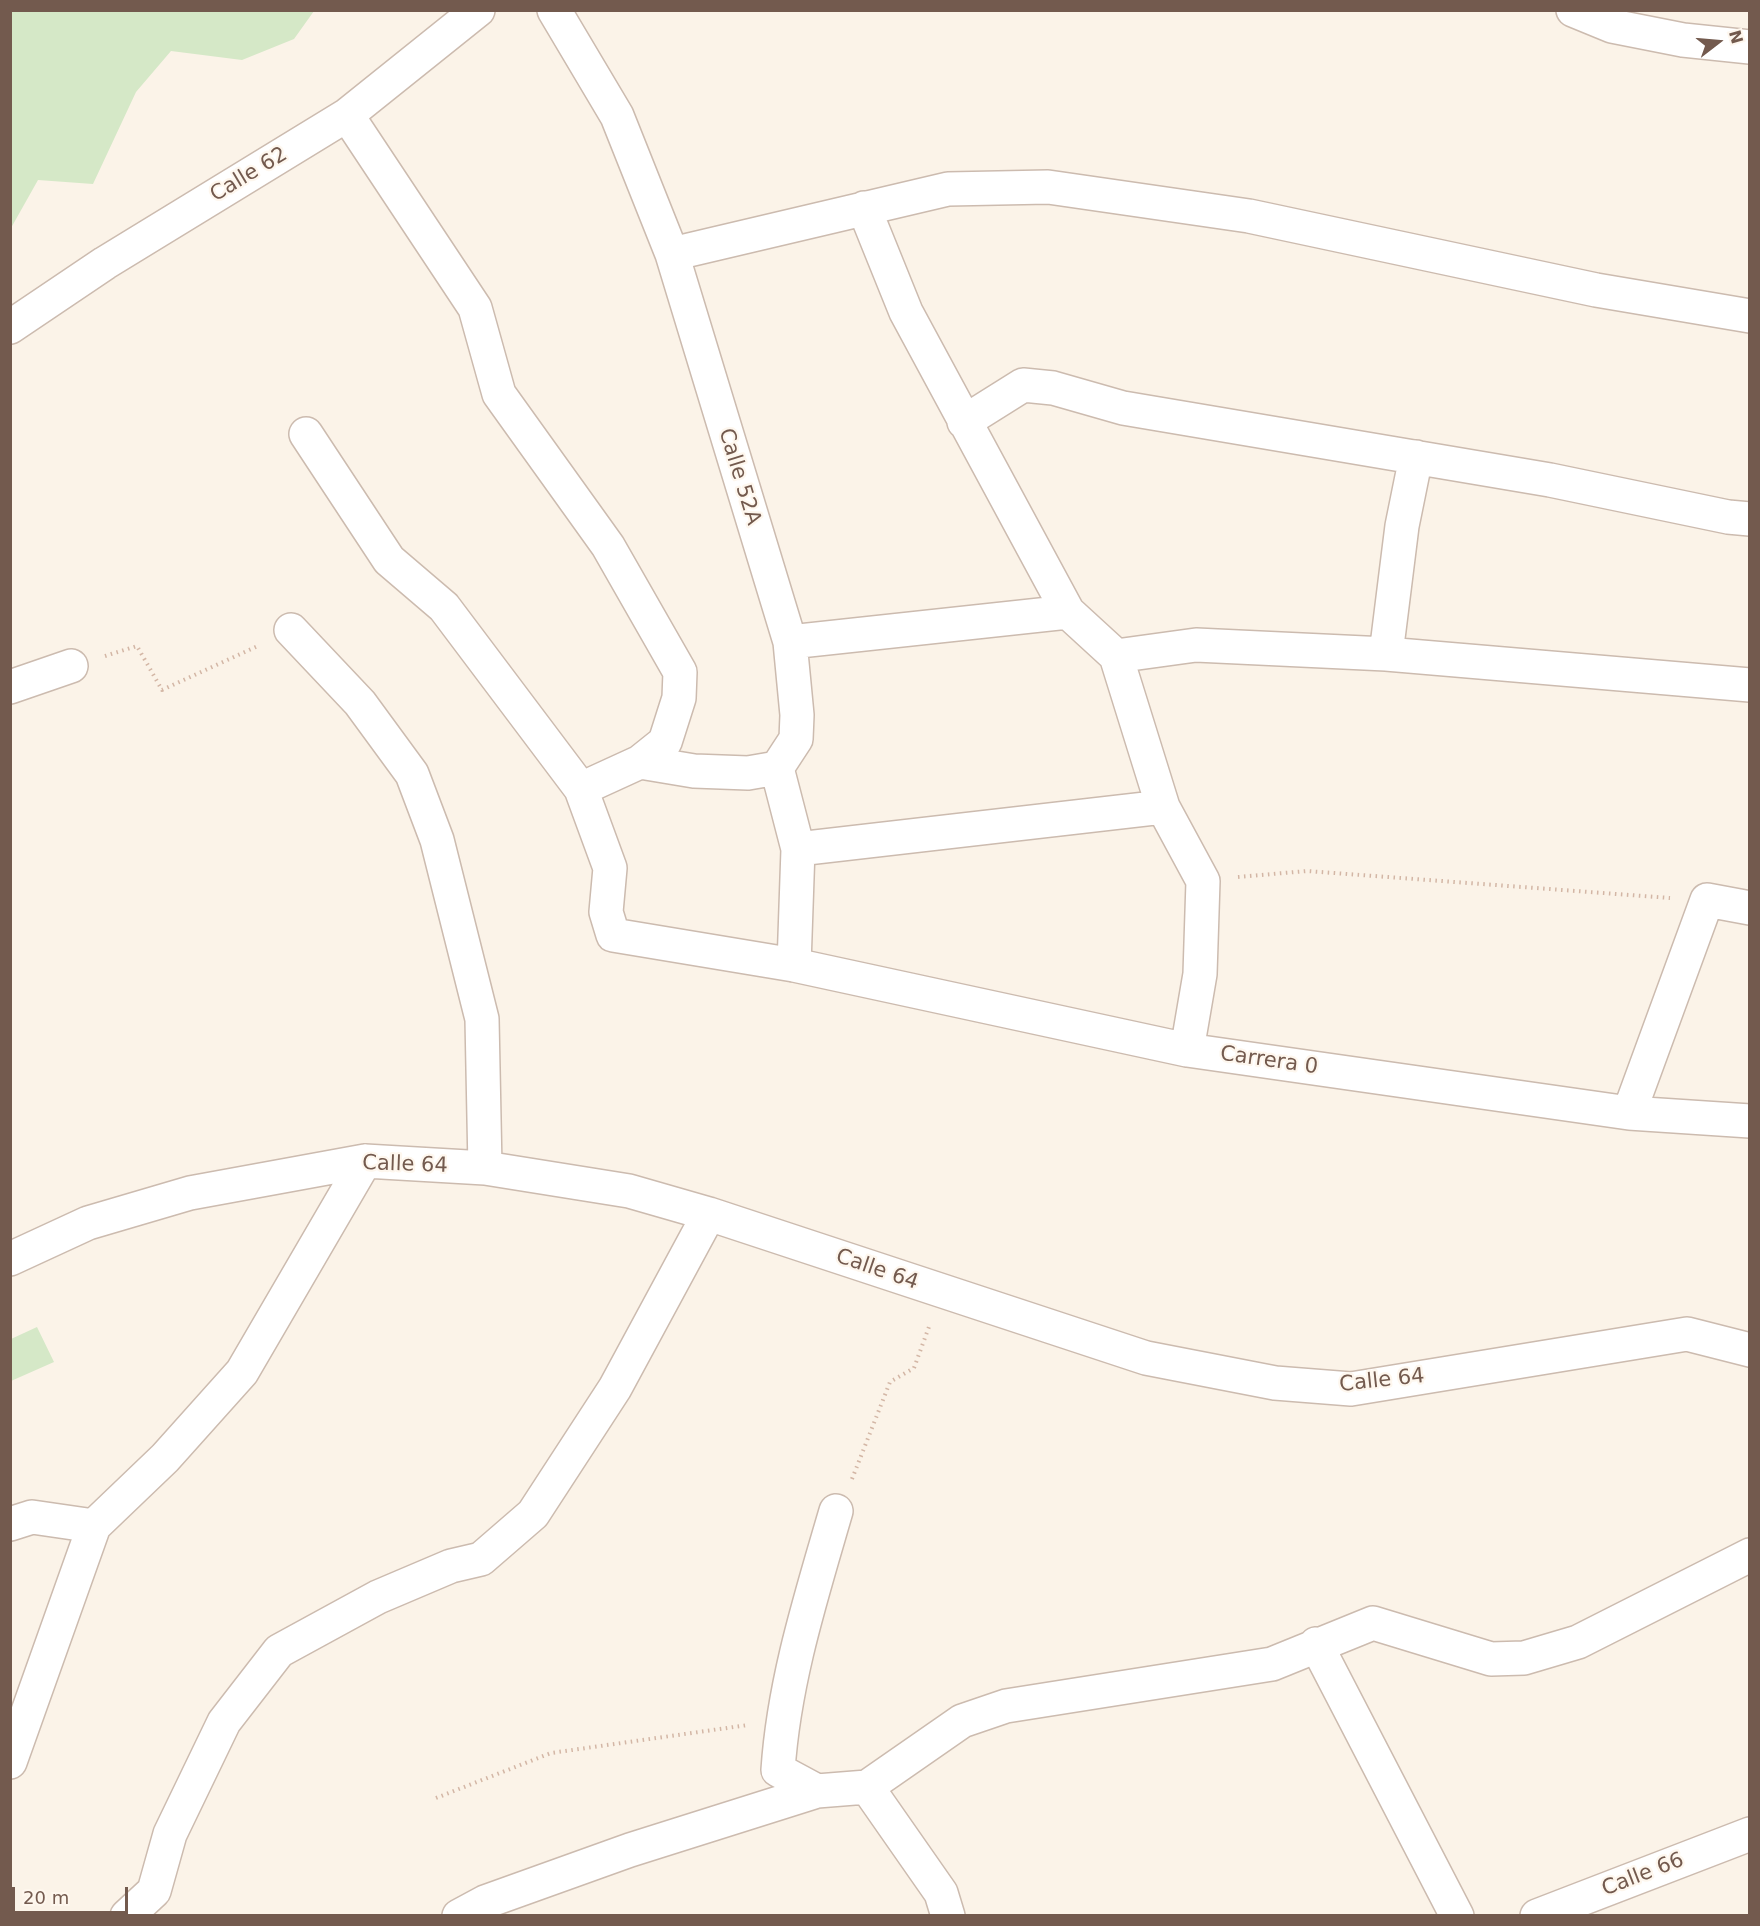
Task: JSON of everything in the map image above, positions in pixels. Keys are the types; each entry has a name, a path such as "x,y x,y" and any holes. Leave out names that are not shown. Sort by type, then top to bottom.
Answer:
{"street":[{"name":"Calle 62","path":"10,327 105,263 347,115 478,10"},
{"name":"Calle 52A","path":"554,10 617,117 672,254 790,642 797,714 796,739 777,768"},
{"path":"1573,10 1612,26 1683,40 1749,47"},
{"path":"306,434 389,560 444,607 581,789 640,762 665,742 679,698 680,672 608,546 499,394 475,308 347,115"},
{"path":"672,254 948,189 1048,187 1249,216 1596,290 1749,316"},
{"path":"864,208 906,312 1068,612 1116,656 1163,807 1203,881 1200,974 1187,1050"},
{"path":"964,422 1023,385 1053,388 1123,408 1550,480 1728,518 1749,519"},
{"path":"1386,654 1402,526 1416,457"},
{"path":"790,642 1068,612"},
{"path":"291,630 360,703 412,774 437,840 482,1019 485,1168"},
{"path":"1116,656 1196,645 1386,654 1749,685"},
{"path":"10,687 71,666"},
{"path":"640,762 705,771 748,773 777,768 798,849 794,965"},
{"name":"Carrera 0","path":"581,789 610,868 606,912 613,935 794,965 1187,1050 1629,1113 1749,1121"},
{"path":"798,849 1163,807"},
{"path":"1629,1113 1707,900 1749,908"},
{"path":"10,1762 93,1526 165,1458 242,1372 365,1161"},
{"name":"Calle 64","path":"10,1259 88,1223 190,1193 365,1161 485,1168 628,1191 709,1214 1146,1358 1275,1383 1351,1389 1687,1334 1749,1350"},
{"path":"127,1916 154,1891 170,1834 224,1722 279,1651 378,1597 451,1566 481,1559 533,1515 615,1388 709,1214"},
{"path":"817,1791 778,1770 781,1721 802,1627 836,1511"},
{"path":"10,1524 32,1517 93,1526"},
{"path":"459,1916 485,1902 630,1850 817,1791 867,1787 962,1721 1006,1706 1272,1664 1316,1644 1373,1623 1491,1659 1524,1658 1578,1642 1749,1555"},
{"path":"1316,1644 1457,1916"},
{"path":"867,1787 941,1893 948,1916"},
{"name":"Calle 66","path":"1540,1915 1749,1834"}],"path":[{"path":"71,666 137,645 162,690 291,630"},
{"path":"1203,881 1307,871 1707,900"},
{"path":"836,1511 859,1464 866,1439 890,1383 914,1368 941,1292"},
{"path":"436,1798 551,1753 781,1721"}],"green space":[{"path":"11,10 314,11 294,39 242,60 171,51 136,92 93,184 38,180 11,228"},
{"path":"37,1327 54,1362 11,1381 11,1339"}]}
